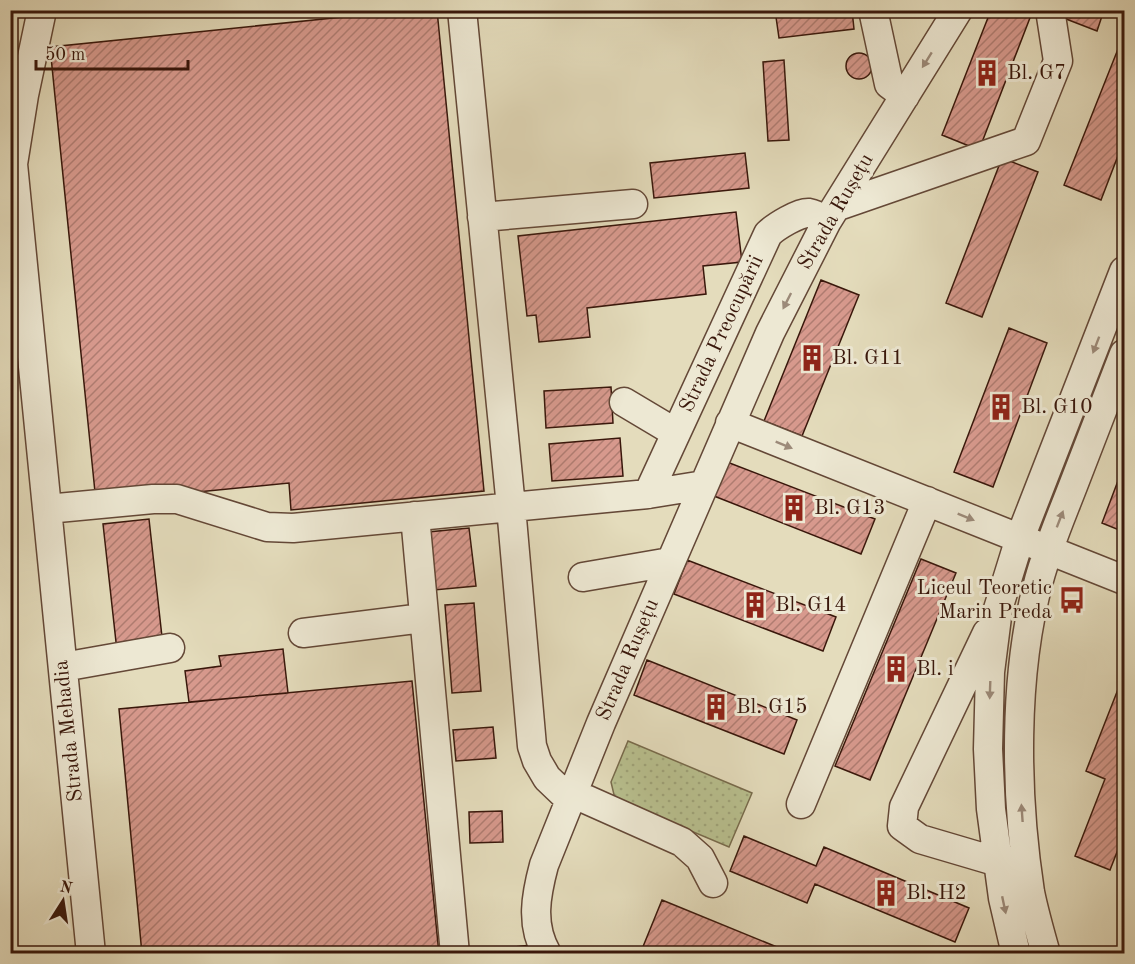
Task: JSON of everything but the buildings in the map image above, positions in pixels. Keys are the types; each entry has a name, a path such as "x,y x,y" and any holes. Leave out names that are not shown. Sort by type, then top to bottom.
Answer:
{"street":[{"name":"Strada Mehadia","path":"42,10 24,95 13,164 91,954"},
{"path":"462,10 532,746 537,761 547,778 571,796 682,842 700,858 713,883"},
{"path":"873,10 890,84 905,96"},
{"name":"Strada Rușețu","path":"547,954 538,934 536,921 538,888 544,865 571,796 730,423 770,333 833,214 958,10"},
{"path":"833,214 1026,141 1058,62 1051,10"},
{"path":"482,217 633,204"},
{"name":"Strada Preocupării","path":"648,494 768,234 778,226 804,213 833,214"},
{"path":"1026,860 998,862 920,838 902,826 904,807 998,609 1020,538 1125,271"},
{"path":"1046,954 1031,894 1022,816 1019,749 1022,677 1030,616 1048,550 1125,354"},
{"path":"624,402 676,433"},
{"path":"730,423 1125,580"},
{"path":"47,509 153,499 177,499 267,527 293,528 648,494 704,485"},
{"path":"801,804 927,501"},
{"path":"415,516 455,954"},
{"path":"583,577 670,562"},
{"path":"998,609 990,672 988,749 991,809 1003,898 1016,954"},
{"path":"303,633 423,618"},
{"path":"63,667 170,648"}],"green space":[{"path":"628,741 752,793 729,847 615,799 611,782"}],"place":[{"name":"Bl. G7","path":"987,73"},
{"name":"Bl. G11","path":"812,358"},
{"name":"Bl. G10","path":"1001,407"},
{"name":"Bl. G13","path":"794,508"},
{"name":"Liceul Teoretic Marin Preda","path":"1072,600"},
{"name":"Bl. G14","path":"755,605"},
{"name":"Bl. i","path":"896,669"},
{"name":"Bl. G15","path":"716,707"},
{"name":"Bl. H2","path":"886,893"}]}
